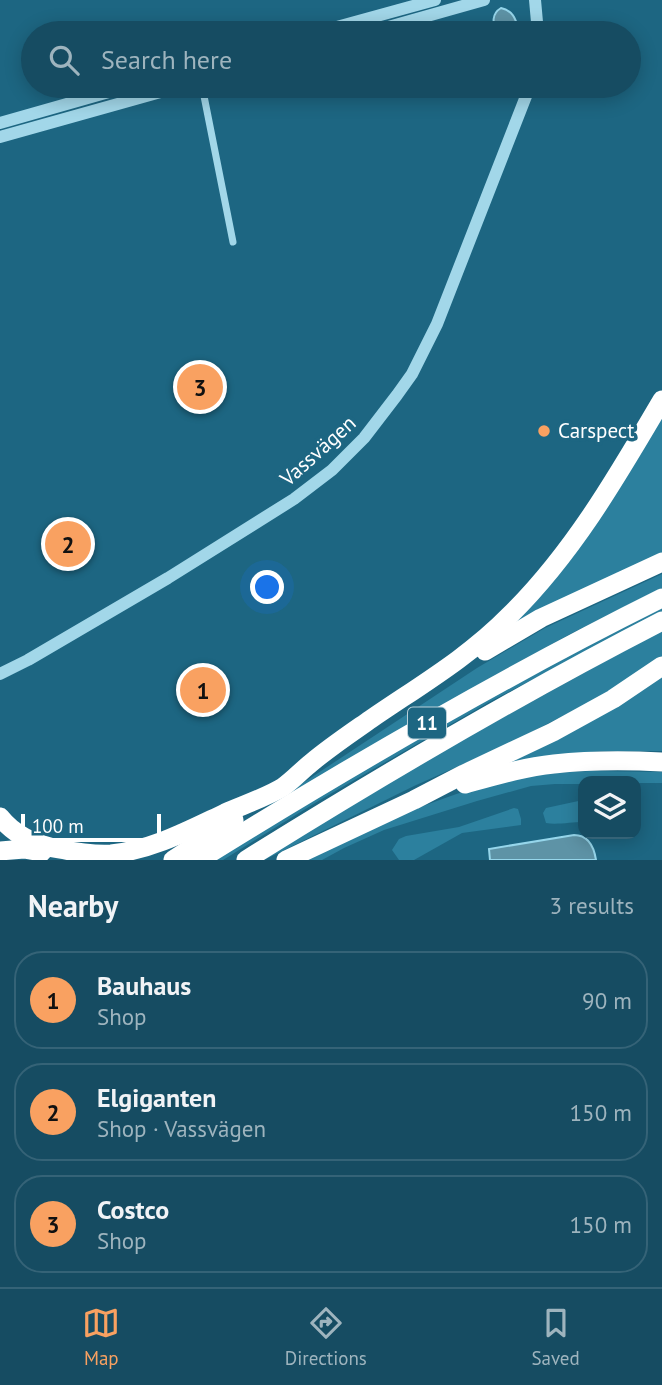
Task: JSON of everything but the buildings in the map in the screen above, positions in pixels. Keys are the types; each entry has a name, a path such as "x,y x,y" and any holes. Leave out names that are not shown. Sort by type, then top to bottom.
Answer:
{"highway":[{"path":"0,851 24,849 72,858 90,858 135,849 165,840 283,787 342,739 450,667 511,614 564,555 662,400"},
{"path":"173,860 495,644 541,618 662,562"},
{"name":"11","path":"199,860 460,704 662,598"},
{"name":"11","path":"246,860 447,738 662,621"},
{"path":"286,860 585,715 662,666"},
{"path":"414,800 490,777 552,764 625,760 662,762"},
{"path":"0,817 20,835 46,846 68,851 108,854"}],"street":[{"path":"358,21 435,0"},
{"path":"405,21 458,4 484,0"},
{"path":"535,0 537,21"},
{"path":"0,123 88,98"},
{"path":"0,137 139,98"},
{"path":"204,98 233,242"},
{"name":"Vassvägen","path":"0,674 196,561 294,499 345,458 364,438 412,374 437,324 525,98"}],"shaded area":[{"path":"506,9 516,21 494,21 498,10"},
{"path":"662,409 662,557 500,637"},
{"path":"662,574 662,588 490,678 262,810 477,668 545,628"},
{"path":"662,601 662,613 491,701 320,800 223,860 205,860"},
{"path":"662,630 662,659 592,701 264,860 342,806"},
{"path":"662,674 662,751 601,751 560,755 492,769"},
{"path":"591,771 662,772 662,783 641,783 641,776 578,776 578,784 531,786 384,830 322,860 300,860 404,814 457,794 521,777"},
{"path":"578,801 578,822 546,823 543,813 546,808"},
{"path":"514,808 518,809 521,825 462,833 414,860 399,860 392,850 399,839 406,836 459,827"},
{"path":"574,835 590,843 596,860 490,860 489,849"}],"place":[{"name":"Costco","path":"200,387"},
{"name":"Carspect","path":"544,431"},
{"name":"Elgiganten","path":"68,544"},
{"name":"Bauhaus","path":"203,690"}]}
